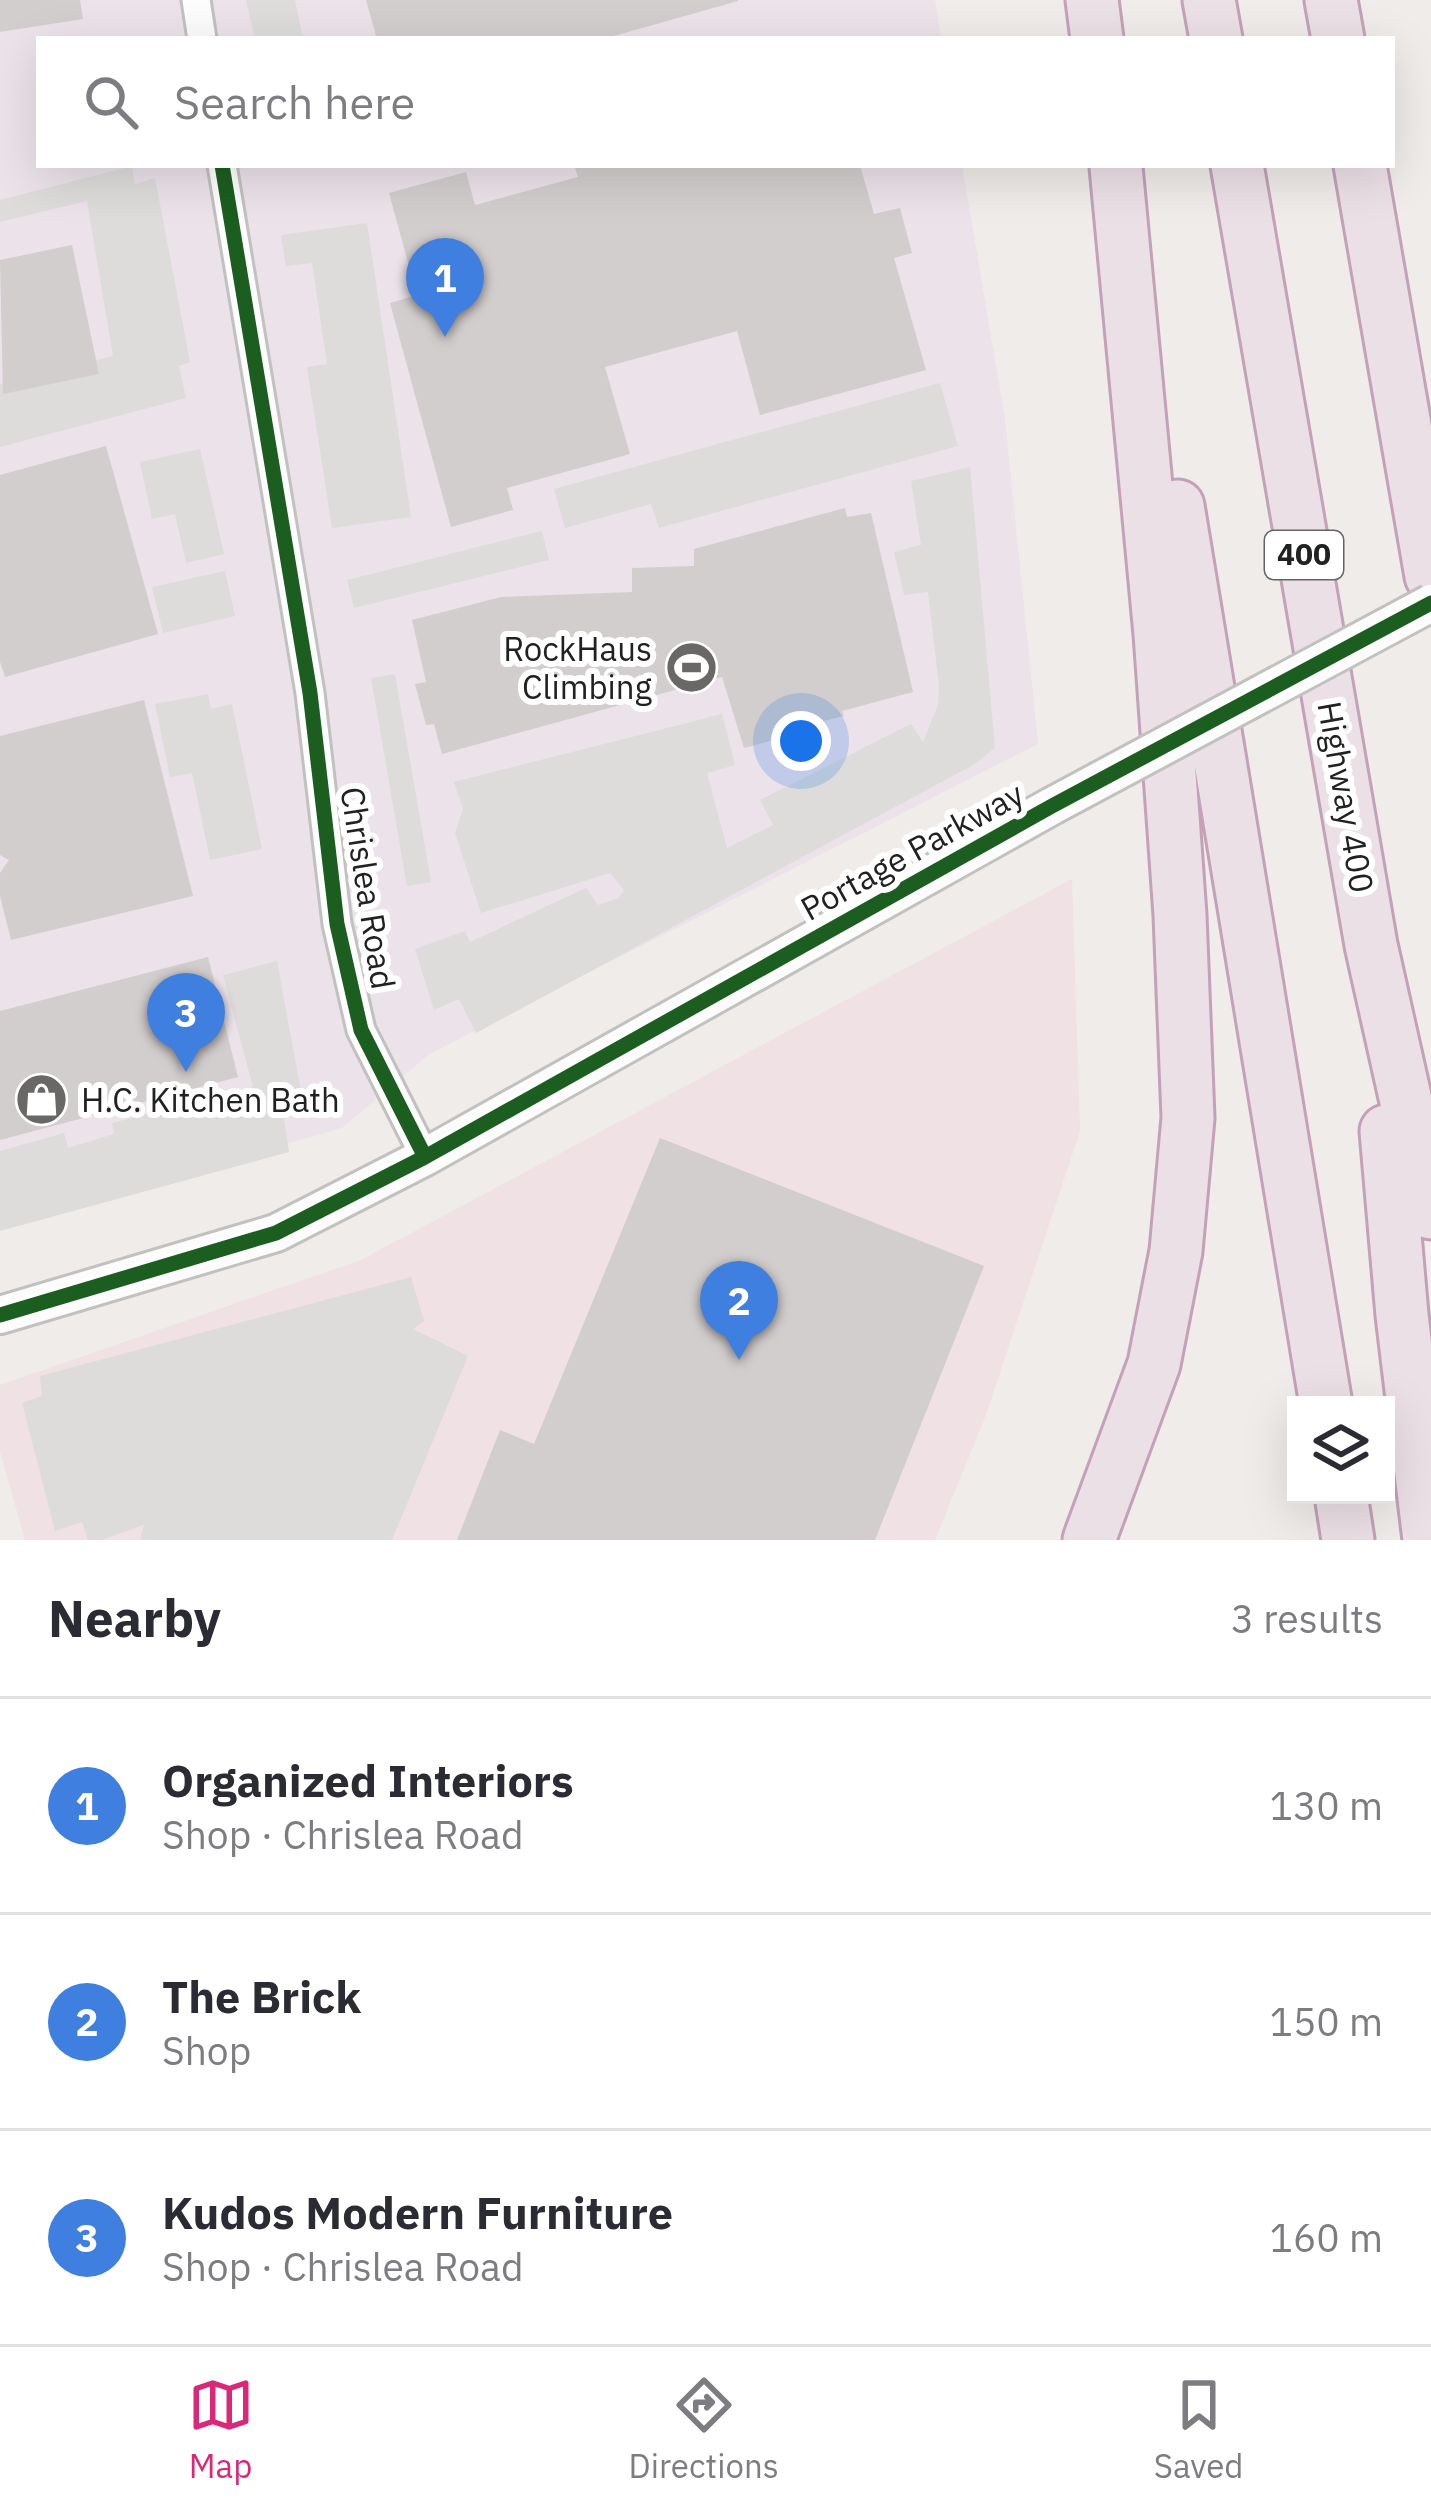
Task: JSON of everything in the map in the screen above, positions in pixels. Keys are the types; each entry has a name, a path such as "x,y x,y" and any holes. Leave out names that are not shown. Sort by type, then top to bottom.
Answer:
{"highway":[{"path":"1092,0 1097,36"},
{"path":"1209,0 1215,36"},
{"path":"1331,0 1337,36"},
{"path":"1116,168 1176,490 1325,1396"},
{"path":"1089,1540 1154,1364 1176,1251 1188,1118 1180,915 1160,634 1116,168"},
{"name":"Highway 400","path":"1238,168 1371,945 1431,1213"},
{"path":"1361,168 1431,576"},
{"path":"1371,945 1394,1234 1429,1540"},
{"path":"1342,1504 1348,1540"}],"street":[{"path":"196,0 202,36"},
{"name":"Chrislea Road","path":"222,168 310,693 337,924 361,1030 425,1157"},
{"name":"Portage Parkway","path":"425,1157 1052,806 1431,603"},
{"path":"0,1315 276,1233 425,1157"}],"shaded area":[{"path":"0,0 935,0 941,36 36,36 36,168 963,168 1005,419 1038,744 429,1054 342,1128 0,1226"},
{"path":"246,0 295,0 302,36 254,36"},
{"path":"124,168 132,168 135,184 155,178 190,362 179,366 186,398 0,447 0,384 113,356 87,201 0,222 0,200"},
{"path":"367,223 411,517 332,528 307,367 327,364 312,263 286,266 281,235"},
{"path":"940,383 958,446 659,528 651,504 565,528 554,489"},
{"path":"200,449 224,554 186,563 175,514 152,519 140,462"},
{"path":"970,467 995,748 973,765 476,1033 459,999 434,1010 415,949 465,931 470,942 586,888 598,905 619,898 624,890 610,873 481,913 455,833 463,809 454,782 722,714 735,765 707,773 727,848 773,825 760,800 911,724 923,742 938,705 939,686 928,592 904,595 894,552 921,545 911,481"},
{"path":"542,531 549,560 354,608 347,580"},
{"path":"225,571 235,616 163,633 152,587"},
{"path":"395,674 431,882 407,886 371,678"},
{"path":"208,694 211,709 232,704 262,849 210,860 192,773 170,777 155,704"},
{"path":"1072,879 1080,1131 986,1415 935,1540 25,1540 0,1452 0,1385 361,1260"},
{"path":"277,961 305,1113 284,1118 289,1152 0,1231 0,1151 64,1133 68,1148 114,1134 112,1123 253,1087 223,975"},
{"path":"411,1277 424,1321 413,1329 468,1356 392,1540 140,1540 144,1525 88,1540 82,1522 55,1531 22,1403 42,1396 40,1376"}],"building":[{"path":"0,0 80,0 83,19 0,32"},
{"path":"366,0 738,0 614,36 376,36"},
{"path":"575,168 861,168 874,214 900,208 912,253 894,258 926,370 760,415 737,331 605,367 630,454 507,488 513,510 451,527 390,303 417,295 389,193 466,172 475,205 578,177"},
{"path":"72,245 99,374 3,394 0,260"},
{"path":"106,446 158,634 5,677 0,662 0,475"},
{"path":"845,508 847,517 871,513 913,692 842,711 844,716 783,731 785,737 744,748 722,677 442,754 434,724 426,725 415,684 426,682 412,620 501,597 632,592 632,568 694,566 694,549"},
{"path":"144,700 193,896 11,940 0,896 0,873 9,860 0,855 0,736"},
{"path":"208,957 238,1077 0,1140 0,1011"},
{"path":"660,1138 984,1266 875,1540 457,1540 500,1430 534,1444"}],"cycle path":[{"path":"222,168 310,693 337,924 361,1030 425,1157"},
{"path":"0,1315 276,1233 425,1157 1052,806 1431,603"}],"place":[{"name":"Organized Interiors","path":"445,337"},
{"name":"RockHaus Climbing","path":"691,668"},
{"name":"Kudos Modern Furniture","path":"186,1072"},
{"name":"H.C. Kitchen Bath","path":"42,1100"},
{"name":"The Brick","path":"739,1360"}]}
